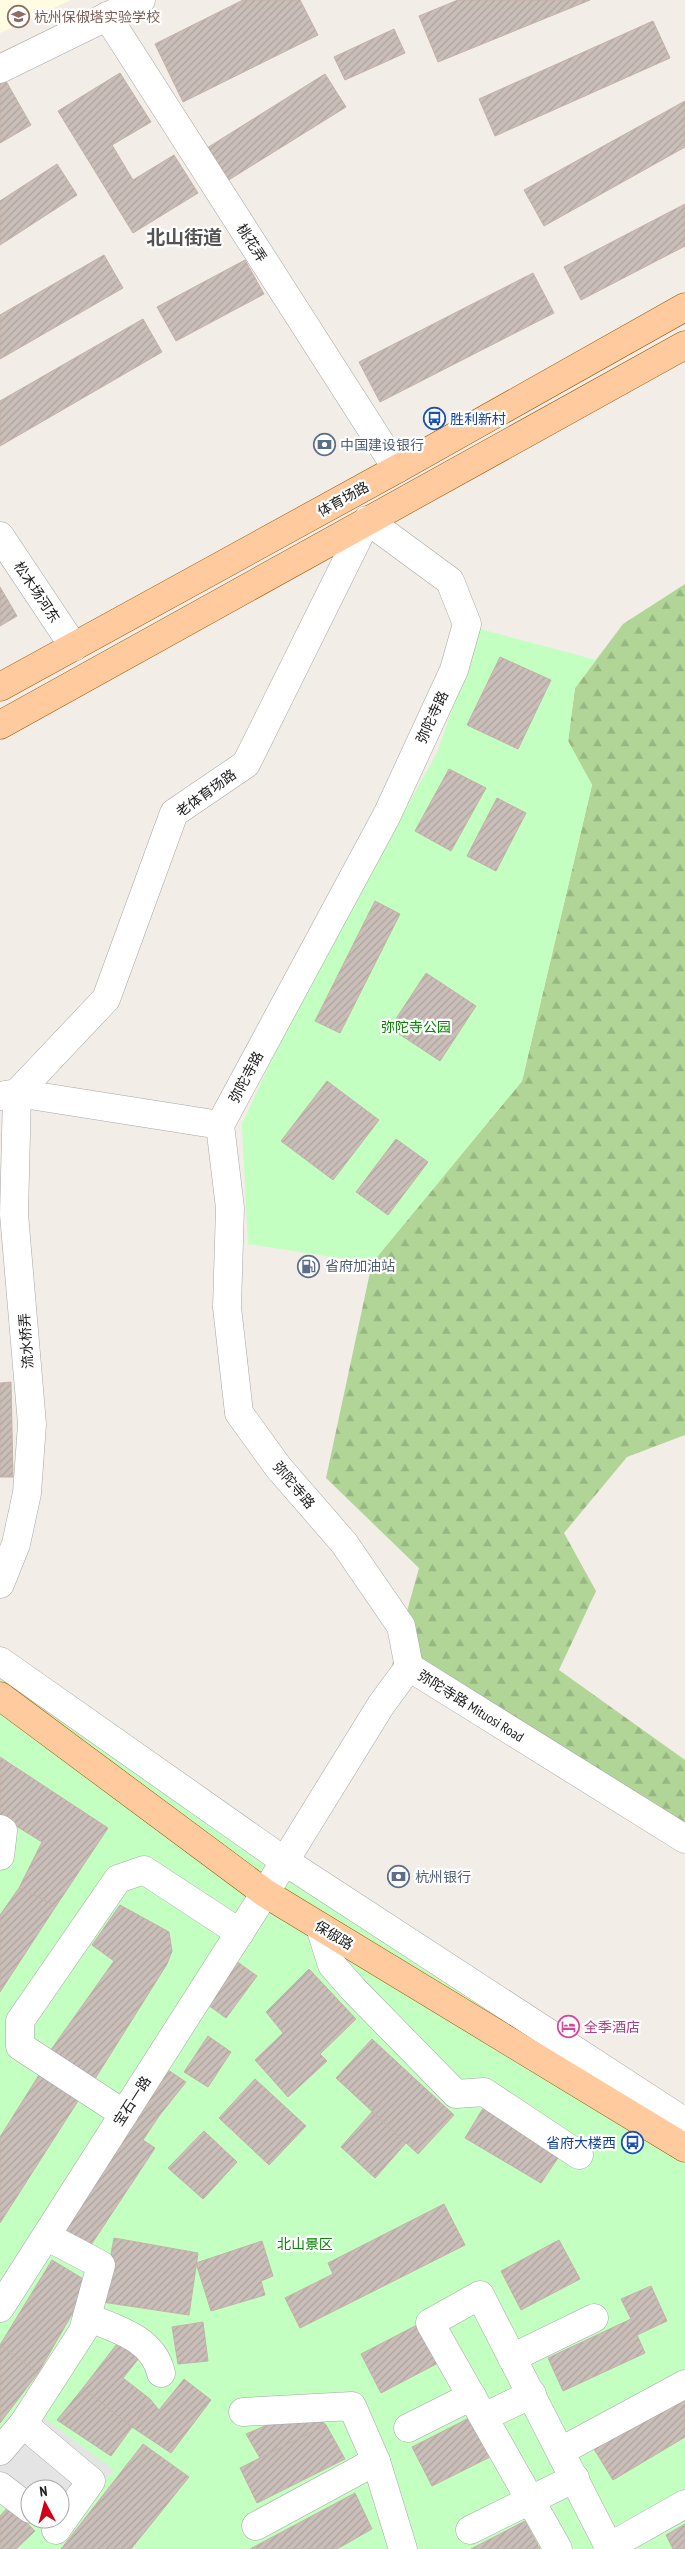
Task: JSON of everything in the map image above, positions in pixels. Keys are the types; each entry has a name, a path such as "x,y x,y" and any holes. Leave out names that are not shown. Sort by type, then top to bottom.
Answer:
{"main road":[{"name":"体育场路","path":"0,687 397,469 685,307"},
{"path":"0,725 685,345"},
{"name":"保俶路","path":"0,1696 265,1893 685,2148"}],"street":[{"path":"0,69 141,0"},
{"name":"桃花弄","path":"106,16 397,469"},
{"name":"老体育场路","path":"8,1095 106,999 174,813 246,764 367,520"},
{"name":"弥陀寺路","path":"367,520 450,582 467,624 454,670 387,816 220,1125 230,1208 227,1307 239,1413 278,1467 344,1542 401,1626 409,1667"},
{"name":"松木场河东","path":"0,536 74,647"},
{"path":"8,1095 220,1125"},
{"name":"流水桥弄","path":"0,1584 16,1544 27,1494 32,1424 14,1214 8,1095"},
{"path":"0,1661 283,1860 685,2122"},
{"name":"弥陀寺路 Mituosi Road","path":"265,1893 283,1860 381,1705 409,1667 685,1839"},
{"path":"0,1829 3,1831 0,1856"},
{"path":"124,2114 20,2046 20,2021 118,1879 144,1870 240,1932"},
{"name":"宝石一路","path":"0,2308 265,1893"},
{"path":"320,1927 332,1965 456,2094 484,2092 579,2155"},
{"path":"0,2451 23,2424 83,2331 101,2266 46,2236"},
{"path":"558,2549 430,2323 480,2295 575,2478 609,2548 685,2504"},
{"path":"87,2317 125,2333 146,2345 158,2360 161,2373"},
{"path":"512,2358 594,2318"},
{"path":"561,2451 685,2384"},
{"path":"408,2428 478,2407 532,2394"},
{"path":"243,2412 352,2406 376,2461 400,2548"},
{"path":"23,2424 91,2481 47,2533"},
{"path":"256,2526 376,2461"},
{"path":"470,2530 575,2478"},
{"path":"0,2486 20,2501"}],"shaded area":[{"name":"杭州保俶塔实验学校","path":"0,0 71,0 0,33"},
{"path":"25,2404 114,2470 70,2516 70,2479 20,2479 20,2501 0,2486 0,2436"}],"green space":[{"path":"685,584 685,1435 627,1457 564,1533 596,1591 559,1670 685,1760 685,1839 410,1667 381,1705 419,1568 326,1478 372,1263 522,1081 592,785 568,741 575,688 623,624"},
{"name":"弥陀寺公园","path":"480,629 596,660 575,688 568,741 592,785 522,1081 372,1263 248,1244 242,1124 302,994 437,753"},
{"name":"北山景区","path":"0,1663 685,2134 685,2549 0,2549"}],"building":[{"path":"243,0 300,0 318,35 183,102 155,44"},
{"path":"458,0 590,0 438,62 419,16"},
{"path":"653,21 670,58 495,136 479,99"},
{"path":"394,29 405,53 345,80 334,57"},
{"path":"120,73 151,122 112,145 133,180 174,155 198,193 133,233 58,111"},
{"path":"325,74 346,107 227,181 207,148"},
{"path":"3,76 31,125 0,143 0,78"},
{"path":"685,101 685,147 544,226 524,190"},
{"path":"57,164 77,195 0,245 0,201"},
{"path":"685,204 685,246 581,300 564,267"},
{"path":"104,255 123,288 0,359 0,315"},
{"path":"245,260 264,294 176,341 157,307"},
{"path":"533,273 554,313 380,402 359,362"},
{"path":"143,319 162,352 0,446 0,401"},
{"path":"0,587 17,616 0,626"},
{"path":"500,657 551,680 518,749 467,725"},
{"path":"449,769 486,788 451,851 415,831"},
{"path":"497,798 526,813 496,871 467,856"},
{"path":"375,901 400,914 340,1033 315,1021"},
{"path":"426,973 476,1006 440,1061 390,1028"},
{"path":"327,1081 379,1120 333,1180 281,1141"},
{"path":"396,1139 428,1162 388,1215 356,1192"},
{"path":"11,1382 13,1477 0,1477 0,1383"},
{"path":"0,1757 108,1828 56,1906 19,1888 42,1842 0,1816"},
{"path":"19,1888 56,1906 0,1992 0,1915"},
{"path":"120,1905 169,1932 172,1951 167,1964 93,2082 48,2054 114,1961 92,1945"},
{"path":"232,1958 257,1976 226,2018 204,2002"},
{"path":"309,1969 356,2019 320,2054 327,2061 288,2097 255,2060 283,2033 266,2012"},
{"path":"208,2036 231,2052 208,2087 184,2072"},
{"path":"372,2039 454,2115 418,2154 336,2078"},
{"path":"44,2067 85,2090 0,2223 0,2137"},
{"path":"165,2068 186,2082 159,2116 141,2105"},
{"path":"255,2079 306,2126 269,2165 219,2118"},
{"path":"141,2105 159,2116 143,2140 155,2148 89,2248 59,2228"},
{"path":"485,2105 562,2152 541,2183 465,2138"},
{"path":"372,2112 406,2143 375,2178 341,2147"},
{"path":"204,2131 237,2162 203,2199 168,2168"},
{"path":"444,2204 465,2245 300,2328 285,2298 333,2274 328,2263"},
{"path":"114,2238 198,2253 189,2315 102,2302"},
{"path":"559,2240 580,2279 521,2310 501,2271"},
{"path":"262,2241 273,2276 261,2281 265,2295 211,2311 196,2263"},
{"path":"52,2260 90,2283 38,2373 0,2345"},
{"path":"651,2286 667,2321 637,2335 645,2353 563,2391 548,2358 631,2319 621,2299"},
{"path":"203,2322 208,2361 178,2364 172,2327"},
{"path":"419,2324 440,2362 381,2393 361,2354"},
{"path":"120,2340 139,2358 123,2378 150,2399 132,2427 83,2388"},
{"path":"0,2345 38,2373 0,2423"},
{"path":"184,2379 211,2400 171,2453 132,2427 150,2399 159,2410"},
{"path":"83,2388 132,2427 111,2456 57,2420"},
{"path":"685,2394 685,2437 613,2480 594,2449"},
{"path":"308,2408 326,2425 260,2458 246,2434"},
{"path":"471,2417 492,2456 432,2486 412,2447"},
{"path":"326,2425 345,2459 257,2503 240,2468"},
{"path":"143,2444 189,2477 131,2549 61,2549"},
{"path":"355,2493 372,2529 337,2549 250,2549"},
{"path":"9,2506 20,2517 20,2529 33,2529 35,2531 16,2549 0,2549 0,2516"},
{"path":"525,2521 540,2549 471,2549"},
{"path":"685,2524 685,2549 673,2549 666,2535"}],"place":[{"name":"杭州保俶塔实验学校","path":"18,17"},
{"name":"胜利新村","path":"434,419"},
{"name":"中国建设银行","path":"324,445"},
{"name":"省府加油站","path":"309,1266"},
{"name":"杭州银行","path":"399,1877"},
{"name":"全季酒店","path":"568,2027"},
{"name":"省府大楼西","path":"632,2143"}],"district":[{"name":"北山街道","path":"184,237"}]}
